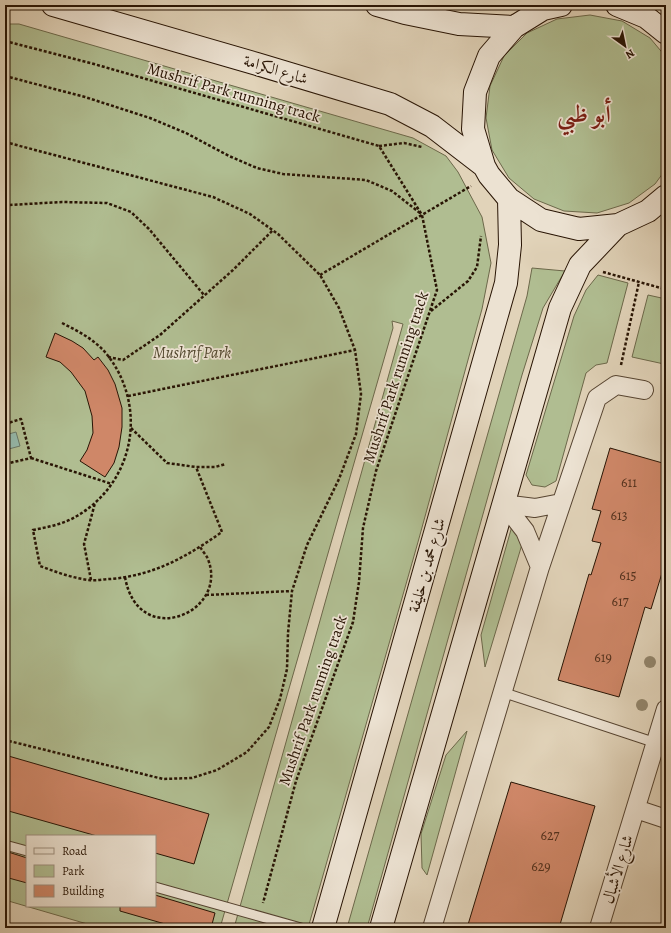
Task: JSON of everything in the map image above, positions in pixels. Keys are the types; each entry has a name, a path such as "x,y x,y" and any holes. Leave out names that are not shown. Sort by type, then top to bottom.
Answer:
{"main road":[{"name":"شارع الكرامة","path":"53,5 390,104 432,126 486,170"},
{"path":"377,5 406,14 459,24 514,27"},
{"path":"561,5 543,9 514,27 489,56 475,92 473,130 486,170 509,199 541,220 579,229 618,225 657,208 666,196"},
{"path":"617,5 646,17 666,33"},
{"name":"شارع محمد بن خليفة","path":"323,928 506,283 510,245 509,199"},
{"path":"381,928 560,308 580,265 618,225"}],"street":[{"path":"432,928 540,567 597,398 616,385 644,390"},
{"path":"504,504 535,508 561,503"},
{"path":"504,504 525,531 540,567"},
{"name":"شارع الأشبال","path":"599,928 666,709"},
{"path":"636,810 666,819"}],"lane":[{"path":"502,692 656,743"},
{"path":"5,845 26,851"},
{"path":"156,887 301,928"}],"path":[{"name":"Mushrif Park running track","path":"5,40 94,64 378,146 422,215 437,290 376,471 363,528 359,582 353,622 296,781 259,916"},
{"path":"5,76 85,97 150,118 186,133 229,156 257,168 283,174 366,180 392,191 422,215"},
{"path":"5,142 213,198 250,214 273,230 320,275 338,308 355,350 361,394 356,434 338,479 307,545 292,591 288,633 287,669 280,699 269,727 247,752 217,770 192,778 163,779 5,740"},
{"path":"378,146 404,143 427,148"},
{"path":"320,275 422,215 486,170"},
{"path":"5,207 9,205 62,202 107,203 131,212 149,229 204,294"},
{"path":"108,357 123,360 160,335 204,294 233,270 273,230"},
{"path":"430,312 468,281 477,267 481,236"},
{"path":"600,271 661,288 666,287"},
{"path":"616,385 639,282"},
{"path":"62,324 80,332 95,343 108,357 120,376 128,396 131,417 130,437 121,470 112,484 95,504 76,517 56,526 34,530 40,566 61,574 91,580 125,577 158,568 190,554 222,532 196,467"},
{"path":"128,396 355,350"},
{"path":"5,424 21,419 31,458"},
{"path":"130,427 167,463 196,467 215,467 226,464"},
{"path":"5,464 31,458 112,484"},
{"path":"91,580 84,544 95,504"},
{"path":"125,577 127,590 133,601 142,610 159,618 178,618 190,613 200,605 210,582 211,570 207,558 200,547"},
{"path":"206,594 292,591"}],"green space":[{"path":"590,15 622,21 650,38 666,57 666,169 655,184 629,203 597,213 564,211 534,199 509,178 492,150 486,118 490,86 504,56 527,33 557,19"},
{"name":"Mushrif Park","path":"5,24 19,24 413,138 446,156 458,172 482,217 491,263 482,309 418,542 308,928 234,928 403,324 392,321 393,328 220,928 101,928 29,907 156,907 156,835 26,835 26,906 5,900"},
{"path":"532,268 565,271 543,308 522,375 367,928 347,928 527,296"},
{"path":"598,275 628,283 607,363 596,365 586,373 556,481 545,487 532,485 526,475 574,316 586,290"},
{"path":"648,295 666,299 666,356 664,364 632,357"},
{"path":"512,526 523,541 485,667 481,635"},
{"path":"467,731 427,875 422,868 421,834 446,755"}],"shaded area":[{"path":"16,432 20,446 5,450 5,435"}],"building":[{"path":"55,333 83,348 94,360 98,357 108,370 115,384 122,408 122,427 119,447 114,463 105,477 80,461 87,450 93,433 92,416 85,391 71,372 60,362 46,357"},
{"path":"610,448 666,464 666,560 651,609 645,607 619,697 558,680 589,574 591,575 601,543 592,541 601,511 592,509"},
{"path":"5,755 209,814 194,864 156,853 156,835 93,835 5,810"},
{"path":"511,782 595,806 559,928 467,928"},
{"path":"5,851 26,858 26,883 5,877"},
{"path":"156,895 215,913 211,928 179,928 120,911 120,907 156,907"}],"district":[{"name":"أبو ظبي","path":"584,114"}]}
